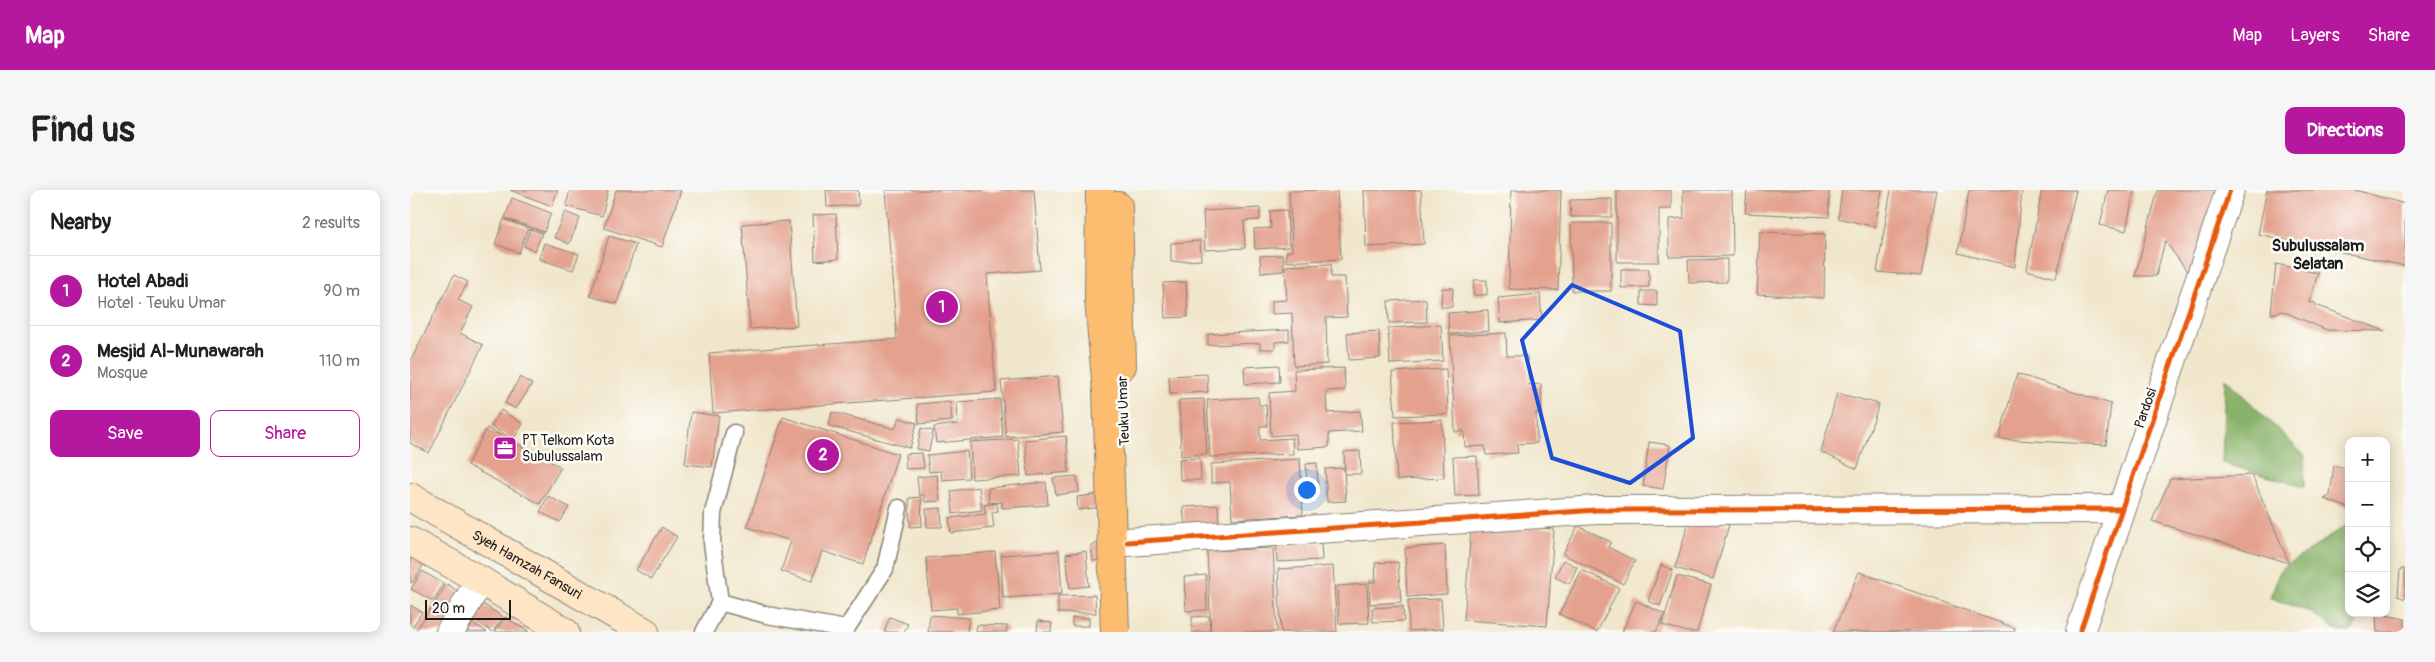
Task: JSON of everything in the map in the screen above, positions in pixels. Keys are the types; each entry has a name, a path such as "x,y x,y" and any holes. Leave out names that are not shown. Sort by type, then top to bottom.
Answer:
{"highway":[{"path":"1100,190 1099,300 1107,391 1115,632"},
{"name":"Teuku Umar","path":"1117,190 1130,632"}],"main road":[{"name":"Syeh Hamzah Fansuri","path":"410,497 645,632"},
{"path":"410,541 480,580 566,632"}],"street":[{"name":"Pardosi","path":"2080,632 2120,509 2152,423 2230,190"},
{"path":"1127,542 1597,510 2120,509"},
{"path":"450,632 480,580"}],"lane":[{"path":"704,632 720,602 712,543 713,513 734,433"},
{"path":"720,602 767,615 845,631 884,569 899,508"}],"highlighted area":[{"path":"1572,285 1680,331 1693,438 1630,483 1552,458 1522,340"}],"green space":[{"path":"2225,378 2305,456 2304,487 2222,463"},
{"path":"2345,526 2345,617 2360,617 2351,632 2339,632 2310,612 2270,598 2280,570"}],"building":[{"path":"510,190 558,190 552,206"},
{"path":"570,190 608,190 602,216 566,206"},
{"path":"616,190 681,190 662,247 604,228"},
{"path":"826,190 858,190 859,205 827,207"},
{"path":"885,190 1034,190 1040,270 987,274 996,392 713,413 709,353 897,339"},
{"path":"1337,190 1341,259 1286,262 1286,252 1292,251 1289,191"},
{"path":"1364,190 1421,190 1424,244 1366,247"},
{"path":"1511,190 1561,190 1558,290 1509,289"},
{"path":"1617,190 1671,190 1671,209 1659,209 1659,262 1617,262"},
{"path":"1683,190 1732,190 1733,256 1669,257 1669,219 1684,218"},
{"path":"1747,190 1829,190 1829,217 1745,213"},
{"path":"1842,190 1882,190 1875,227 1838,218"},
{"path":"1891,190 1937,190 1921,276 1877,272"},
{"path":"1969,190 2022,190 2015,267 1958,253"},
{"path":"2042,190 2076,190 2056,278 2027,270"},
{"path":"2108,190 2134,190 2126,231 2100,225"},
{"path":"2158,190 2215,190 2192,278 2165,241 2156,276 2135,276"},
{"path":"2267,190 2355,190 2405,204 2405,266 2258,234"},
{"path":"512,198 551,213 544,232 505,218"},
{"path":"1612,199 1612,217 1571,217 1570,200"},
{"path":"1260,208 1260,220 1244,221 1245,248 1205,250 1203,211"},
{"path":"1287,210 1289,247 1255,249 1254,229 1271,228 1270,211"},
{"path":"565,212 580,218 569,244 554,237"},
{"path":"836,214 838,259 815,261 813,215"},
{"path":"504,219 528,228 519,253 495,244"},
{"path":"789,221 797,326 750,329 742,224"},
{"path":"1571,223 1611,223 1611,291 1572,291"},
{"path":"530,229 542,233 535,251 524,246"},
{"path":"1760,232 1825,234 1824,298 1757,294"},
{"path":"609,236 636,244 617,304 590,296"},
{"path":"1200,241 1201,260 1171,262 1171,243"},
{"path":"544,243 579,254 573,270 539,259"},
{"path":"1283,255 1284,271 1261,273 1260,256"},
{"path":"1727,259 1727,282 1689,283 1688,260"},
{"path":"1331,264 1331,277 1345,277 1347,317 1326,318 1327,364 1294,366 1292,313 1272,314 1272,301 1287,300 1285,266"},
{"path":"2276,264 2318,273 2309,303 2314,302 2316,305 2385,331 2327,330 2282,311 2271,314"},
{"path":"1621,269 1649,269 1649,287 1621,288"},
{"path":"454,275 468,282 458,300 473,307 460,333 483,345 429,453 410,443 410,362"},
{"path":"1474,280 1487,280 1487,295 1473,295"},
{"path":"1186,282 1188,317 1165,318 1163,283"},
{"path":"1442,288 1453,288 1452,307 1441,307"},
{"path":"1641,291 1657,291 1657,306 1641,305"},
{"path":"1540,294 1542,320 1500,323 1498,298"},
{"path":"1426,299 1427,322 1389,323 1388,301"},
{"path":"1488,310 1489,331 1449,334 1448,313"},
{"path":"1441,325 1443,361 1390,364 1388,328"},
{"path":"1289,330 1289,341 1275,342 1275,349 1260,349 1260,343 1208,345 1208,334"},
{"path":"1379,331 1380,358 1349,360 1347,333"},
{"path":"1506,333 1507,356 1527,356 1529,385 1541,384 1542,412 1536,413 1537,443 1517,444 1518,453 1486,455 1485,446 1465,447 1464,431 1455,432 1450,336"},
{"path":"1279,365 1280,382 1245,384 1244,367"},
{"path":"1344,368 1345,390 1326,391 1327,413 1360,411 1362,431 1329,433 1329,447 1297,449 1296,434 1271,436 1269,393 1295,391 1294,370"},
{"path":"1446,369 1448,414 1395,416 1392,372"},
{"path":"1207,374 1208,392 1170,394 1169,376"},
{"path":"2017,374 2111,404 2106,445 1999,439"},
{"path":"1058,376 1063,432 1006,437 1001,381"},
{"path":"520,377 532,384 516,409 505,403"},
{"path":"1837,393 1879,404 1857,469 1821,452"},
{"path":"1258,397 1259,405 1266,405 1267,426 1260,426 1260,440 1292,438 1293,454 1210,457 1207,400"},
{"path":"1000,399 1003,437 936,443 934,427 958,424 957,402"},
{"path":"1204,399 1207,454 1181,456 1179,400"},
{"path":"950,401 952,421 919,424 917,404"},
{"path":"501,410 523,424 513,440 491,426"},
{"path":"691,412 719,416 712,467 685,464"},
{"path":"832,412 895,429 899,418 917,423 910,448 829,426"},
{"path":"783,417 898,454 863,564 822,551 812,581 781,571 791,541 747,527"},
{"path":"1442,420 1444,478 1397,480 1394,422"},
{"path":"487,428 561,467 540,504 467,465"},
{"path":"921,428 933,431 929,451 917,449"},
{"path":"1066,436 1069,472 1028,476 1025,440"},
{"path":"1018,439 1021,476 972,479 970,442"},
{"path":"1649,442 1670,445 1663,489 1643,486"},
{"path":"967,451 969,478 942,480 941,471 929,472 927,455"},
{"path":"1360,451 1361,474 1345,474 1344,452"},
{"path":"922,453 924,468 906,469 905,454"},
{"path":"1477,456 1479,495 1455,496 1453,457"},
{"path":"1200,458 1201,480 1180,480 1179,459"},
{"path":"1300,459 1303,515 1232,519 1230,482 1211,483 1211,464"},
{"path":"1317,463 1318,489 1307,489 1306,464"},
{"path":"2334,465 2345,468 2345,507 2324,499 2330,496"},
{"path":"1344,468 1346,501 1327,502 1325,469"},
{"path":"937,475 940,501 925,502 924,495 919,495 917,477"},
{"path":"2252,475 2289,563 2152,521 2170,479"},
{"path":"1077,476 1079,492 1056,495 1053,478"},
{"path":"1046,482 1048,505 1002,508 1002,502 989,503 988,488"},
{"path":"979,487 982,510 953,514 951,491"},
{"path":"1100,494 1102,507 1078,510 1077,497"},
{"path":"548,496 569,507 560,522 540,512"},
{"path":"921,497 922,526 910,527 909,498"},
{"path":"997,503 998,511 992,512 994,528 951,533 949,518 986,514 984,505"},
{"path":"1218,505 1219,526 1185,528 1183,507"},
{"path":"941,508 942,527 927,527 926,509"},
{"path":"1691,514 1729,525 1713,579 1675,568"},
{"path":"1491,524 1554,529 1547,626 1464,620 1471,529"},
{"path":"1578,526 1611,542 1608,547 1635,561 1623,584 1563,554"},
{"path":"662,527 677,537 651,579 636,570"},
{"path":"1103,543 1106,559 1093,561 1091,545"},
{"path":"1321,543 1322,560 1277,562 1276,544"},
{"path":"1445,545 1447,594 1407,597 1405,548"},
{"path":"1273,548 1277,632 1211,632 1207,551"},
{"path":"1059,551 1062,594 1003,598 1001,555"},
{"path":"1086,551 1089,586 1070,588 1066,554"},
{"path":"995,552 1000,610 957,614 957,608 931,610 926,558"},
{"path":"410,555 424,564 412,583 410,581"},
{"path":"1563,560 1577,567 1569,584 1555,577"},
{"path":"1398,562 1401,602 1370,604 1369,582 1376,582 1375,563"},
{"path":"1661,565 1673,570 1660,606 1648,601"},
{"path":"1333,566 1337,632 1281,632 1278,569"},
{"path":"2400,569 2405,569 2405,599 2398,596"},
{"path":"1582,570 1619,588 1597,632 1559,614"},
{"path":"422,571 444,584 433,601 411,589"},
{"path":"1859,572 2015,628 2014,632 1833,632"},
{"path":"1206,575 1207,610 1186,611 1184,577"},
{"path":"1677,576 1711,585 1697,632 1688,632 1662,625"},
{"path":"447,584 465,596 442,632 415,632"},
{"path":"1367,584 1369,623 1339,624 1337,586"},
{"path":"1095,595 1096,613 1058,613 1058,596"},
{"path":"1441,599 1443,629 1409,631 1408,600"},
{"path":"1636,601 1665,614 1656,632 1622,632"},
{"path":"483,604 503,617 493,632 473,619"},
{"path":"410,605 422,612 410,631"},
{"path":"1403,606 1404,621 1373,622 1372,608"},
{"path":"930,615 969,618 967,632 928,632"},
{"path":"1209,616 1210,632 1192,632 1192,617"},
{"path":"2390,616 2405,619 2405,632 2377,632 2376,617"},
{"path":"505,617 529,632 495,632"},
{"path":"890,617 908,624 904,632 884,632"},
{"path":"1072,618 1089,618 1089,626 1072,626"},
{"path":"1038,621 1052,623 1051,632 1037,632"},
{"path":"473,623 487,632 467,632"},
{"path":"977,625 1007,626 1007,632 976,632"}],"cycle path":[{"path":"2080,632 2230,190"},
{"path":"1127,542 1597,510 2120,509"}],"place":[{"name":"Hotel Abadi","path":"942,307"},
{"name":"PT Telkom Kota Subulussalam","path":"505,448"},
{"name":"Mesjid Al-Munawarah","path":"823,455"}],"district":[{"name":"Subulussalam Selatan","path":"2318,254"}]}
